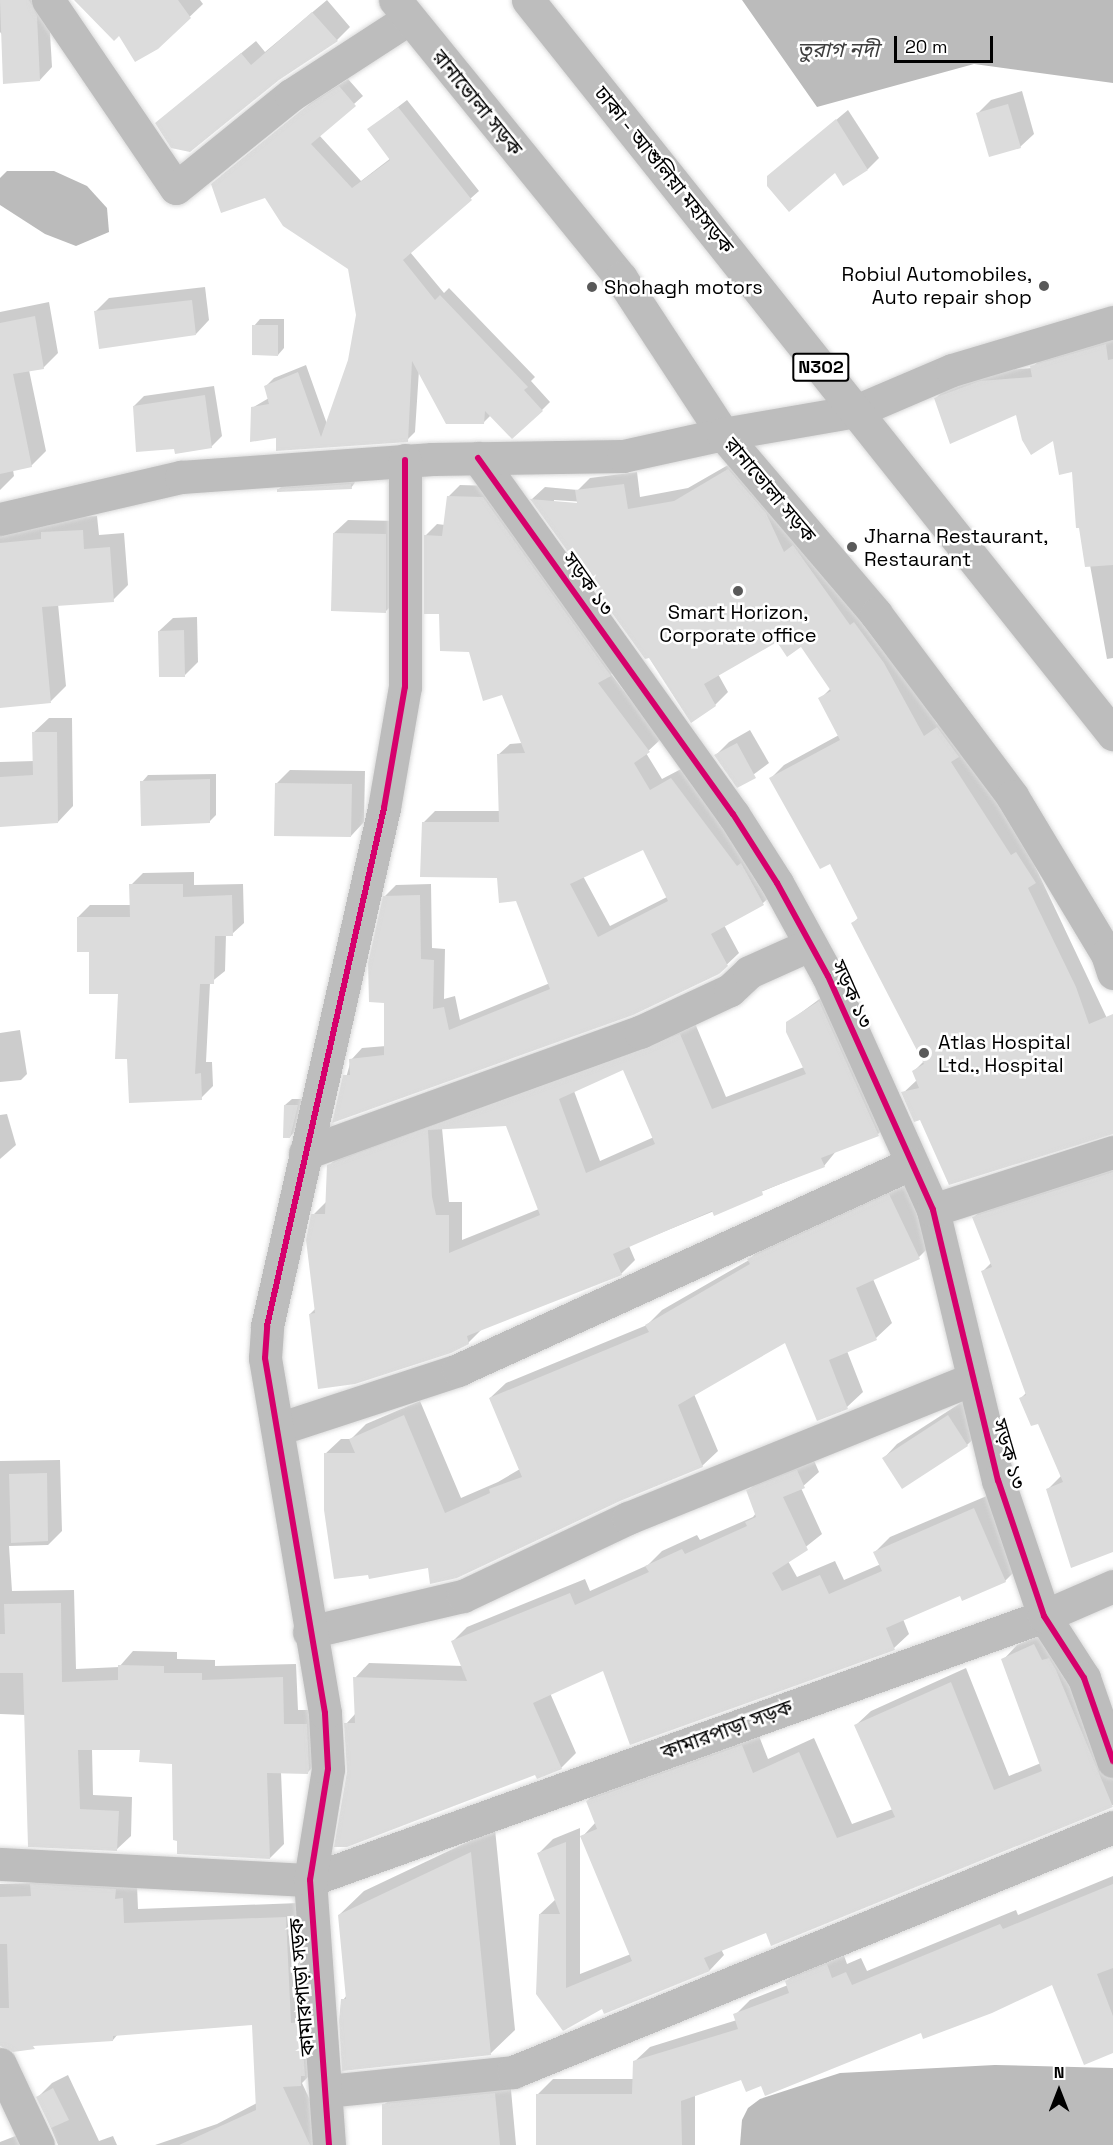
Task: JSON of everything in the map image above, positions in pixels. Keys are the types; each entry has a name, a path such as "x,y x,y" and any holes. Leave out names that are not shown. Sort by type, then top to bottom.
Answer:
{"main road":[{"path":"48,0 176,188 401,9"},
{"name":"ঢাকা - আশুলিয়া মহাসড়ক","path":"528,0 1113,734"},
{"name":"রানাভোলা সড়ক","path":"401,9 621,278 723,434 876,614 1012,796 1107,954 1113,973"},
{"path":"0,519 181,477 405,460 623,456 723,434 856,411 952,369 1113,322"},
{"name":"সড়ক ১৩","path":"478,458 733,814 777,883 809,945 828,975 933,1210 998,1480 1044,1616 1084,1678 1113,1761"},
{"path":"0,1864 310,1880 328,1769 325,1713 309,1632 265,1358 267,1326 384,808 405,687 405,460"},
{"path":"305,1153 640,1032 730,990 749,972 809,945"},
{"path":"933,1210 1113,1152"},
{"path":"278,1429 458,1370 911,1164"},
{"path":"309,1632 464,1596 628,1518 972,1379"},
{"name":"কামারপাড়া সড়ক","path":"329,2145 327,2091 310,1880 1044,1616 1113,1586"},
{"path":"327,2091 513,2072 1113,1827"},
{"path":"0,2064 38,2145"}],"water":[{"name":"তুরাগ নদী","path":"742,0 1113,0 1113,83 974,64 817,107"},
{"path":"7,171 54,171 87,186 107,208 109,232 76,246 45,234 0,205 0,178"},
{"path":"995,2065 1113,2068 1113,2145 740,2145 742,2120 748,2108 760,2099 840,2073"}],"building":[{"path":"0,0 29,0 37,16 40,81 3,84"},
{"path":"74,0 178,0 191,18 158,49 135,62 119,36 114,41"},
{"path":"312,12 338,41 279,80 190,152 171,148 155,123 241,53 251,65"},
{"path":"339,86 356,106 311,144 352,188 390,160 367,129 398,107 472,200 403,260 435,300 440,295 528,387 524,390 543,411 512,439 485,411 484,424 446,424 412,361 408,442 276,451 276,438 250,442 251,407 269,404 264,386 298,372 321,437 348,360 356,315 348,269 283,226 265,198 221,213 211,184 302,110"},
{"path":"1008,104 1021,148 989,157 976,113"},
{"path":"836,119 868,170 843,186 835,173 789,212 767,186 767,176"},
{"path":"192,300 196,335 99,349 94,311"},
{"path":"35,316 44,369 13,374 32,467 0,474 0,323"},
{"path":"252,325 278,325 278,356 252,355"},
{"path":"1106,344 1108,360 1113,359 1113,565 1085,567 1079,528 1076,528 1072,472 1059,475 1053,441 1031,455 1022,440 1016,415 950,444 934,398 980,381 1032,377 1030,366"},
{"path":"205,395 212,448 175,454 174,449 136,452 133,406"},
{"path":"728,469 766,513 784,552 793,545 850,625 854,622 884,663 924,736 937,727 959,757 951,762 1011,855 1016,852 1036,883 1028,888 1076,987 1089,1024 1113,1014 1113,1134 949,1185 920,1120 914,1122 901,1092 919,1088 912,1071 924,1064 851,923 858,919 830,864 820,869 769,778 840,740 818,698 831,691 801,647 787,657 777,642 704,684 716,706 691,723 649,658 645,659 530,499 577,503 575,490 624,484 628,509 674,501"},
{"path":"351,484 352,489 277,492 277,489"},
{"path":"447,496 483,497 611,676 598,683 650,752 634,763 650,790 671,778 737,866 741,863 764,905 711,934 728,966 719,974 633,1015 332,1123 343,1075 350,1075 349,1059 384,1055 384,1003 369,1002 368,963 383,896 420,895 421,959 434,960 433,1009 444,1007 449,1030 550,989 516,901 499,903 497,878 420,877 422,822 499,822 497,754 525,753 502,695 483,701 469,652 440,651 439,614 424,614 424,535 442,536","holes":["643,850 668,901 598,937 570,884"]},
{"path":"83,530 84,549 110,547 114,602 42,607 51,703 0,708 0,543 41,539 41,532"},
{"path":"333,533 386,534 386,613 331,611"},
{"path":"184,630 185,677 159,677 158,631"},
{"path":"32,732 57,732 58,823 0,827 0,777 33,775"},
{"path":"737,743 756,778 737,788 714,755"},
{"path":"210,779 210,823 141,826 140,781"},
{"path":"275,783 352,784 351,837 274,836"},
{"path":"129,884 183,884 183,897 232,895 233,936 215,936 214,984 200,984 195,1074 201,1073 202,1100 129,1103 127,1059 115,1059 118,994 89,994 89,952 77,952 77,917 130,917"},
{"path":"819,1001 879,1136 821,1158 825,1167 762,1191 763,1195 714,1216 712,1211 613,1254 622,1275 467,1336 469,1344 451,1353 355,1384 318,1389 309,1314 315,1313 306,1240 311,1214 325,1214 327,1165 680,1034 712,1109 806,1074 786,1032 786,1022","holes":["623,1070 655,1144 586,1173 559,1099","506,1126 540,1215 449,1253 449,1215 436,1215 432,1197 428,1130"]},
{"path":"284,1105 298,1105 290,1138 283,1138"},
{"path":"1113,1172 1113,1552 1071,1568 1046,1489 1063,1482 1038,1424 1031,1426 1019,1398 1026,1395 981,1271 992,1267 972,1217"},
{"path":"889,1194 920,1259 856,1288 877,1340 829,1360 848,1409 817,1421 785,1343 678,1405 703,1467 620,1501 457,1578 430,1584 428,1568 369,1579 368,1575 334,1579 324,1510 324,1453 355,1453 349,1439 404,1415 445,1513 490,1493 489,1489 522,1477 489,1398 649,1332 645,1325 750,1264 747,1259"},
{"path":"948,1415 968,1446 902,1489 882,1458"},
{"path":"797,1470 805,1488 783,1497 808,1550 772,1573 782,1591 820,1575 829,1594 882,1571 873,1552 974,1508 1006,1582 962,1601 960,1596 886,1628 895,1650 630,1745 603,1671 533,1703 562,1769 537,1779 535,1775 347,1847 334,1847 347,1772 344,1723 355,1723 353,1677 467,1681 451,1641 570,1593 575,1605 649,1572 645,1566 682,1549 685,1554 747,1526 745,1522 756,1517 746,1490"},
{"path":"47,1473 48,1541 11,1543 9,1474"},
{"path":"61,1603 62,1682 118,1680 118,1665 164,1666 164,1673 202,1673 202,1680 283,1677 284,1724 307,1724 309,1768 308,1774 267,1773 270,1859 177,1854 177,1841 173,1840 172,1764 139,1762 140,1750 78,1750 80,1809 119,1811 117,1851 28,1847 23,1673 0,1673 0,1634 5,1634 4,1604"},
{"path":"1034,1644 1042,1660 1049,1658 1056,1670 1113,1807 771,1946 766,1933 704,1958 710,1971 604,2014 602,2009 563,2031 536,1994 539,1914 560,1914 537,1853 566,1842 566,1988 632,1961 580,1836 597,1829 586,1801 742,1745 753,1773 799,1752 837,1838 895,1817 854,1725 951,1682 994,1790 1042,1771 1001,1659"},
{"path":"471,1852 491,2055 342,2071 339,2021 341,1999 346,1999 338,1915"},
{"path":"30,1884 116,1889 115,1899 123,1898 124,1923 286,1917 291,2023 301,2022 305,2076 301,2076 301,2086 283,2087 310,2145 179,2145 256,2110 252,2025 113,2036 113,2041 33,2046 35,2049 13,2052 0,2046 0,2008 9,2008 7,1944 0,1944 0,1897 31,1896"},
{"path":"1113,1884 1113,1968 1097,1974 1113,2016 1113,2053 1084,2065 1052,1985 992,2013 923,2039 921,2033 765,2096 761,2086 746,2092 741,2080 681,2101 682,2145 536,2145 536,2094 632,2094 633,2061 738,2029 733,2014 789,1993 785,1981 827,1964 832,1978 846,1972 852,1985 1000,1924 1003,1929"},
{"path":"53,2088 69,2120 51,2128 36,2097"},
{"path":"495,2093 500,2145 382,2145 382,2104"}],"cycle path":[{"path":"478,458 733,814 777,883 828,976 933,1210 998,1480 1044,1616 1084,1678 1113,1761"},
{"path":"329,2145 310,1880 328,1769 325,1713 265,1358 267,1326 384,808 405,687 405,460"}],"place":[{"name":"Robiul Automobiles, Auto repair shop","path":"1044,286"},
{"name":"Shohagh motors","path":"592,287"},
{"name":"Jharna Restaurant, Restaurant","path":"852,547"},
{"name":"Smart Horizon, Corporate office","path":"738,591"},
{"name":"Atlas Hospital Ltd., Hospital","path":"924,1053"}]}
